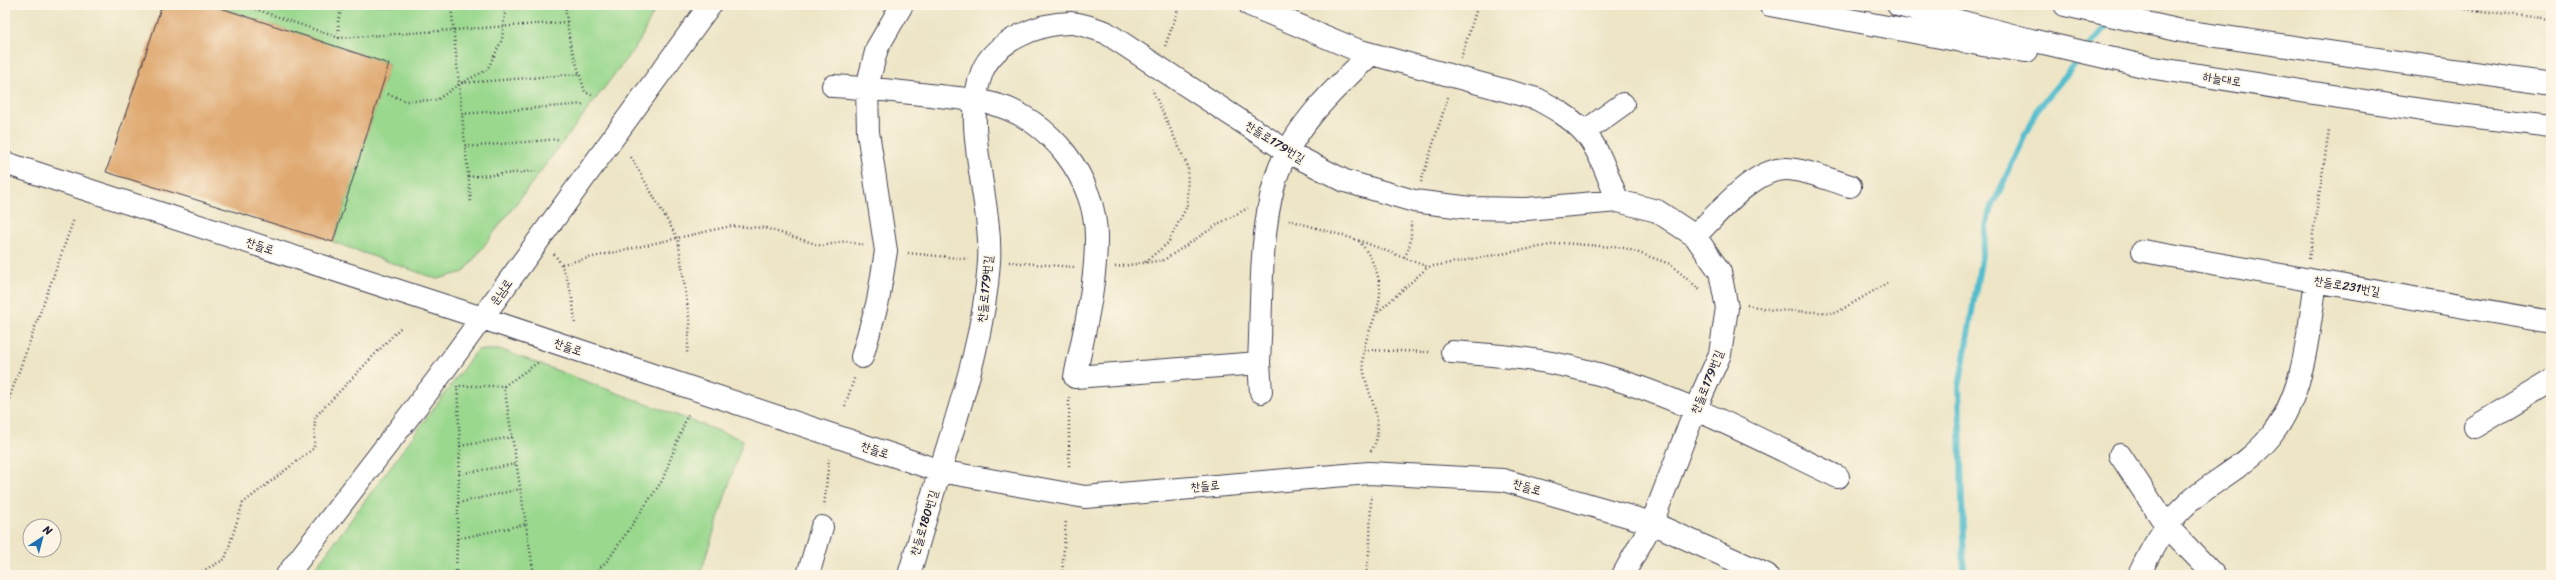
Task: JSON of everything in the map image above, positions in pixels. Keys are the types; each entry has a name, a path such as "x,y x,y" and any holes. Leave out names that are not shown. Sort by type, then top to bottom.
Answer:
{"main road":[{"name":"운남로","path":"287,575 482,318 710,5"},
{"path":"862,356 878,300 886,251 868,132 867,87 877,48 902,5"},
{"path":"1250,5 1357,50 1538,98 1563,114 1584,132 1598,153 1618,201"},
{"path":"1770,5 2004,41"},
{"path":"1898,5 2004,41"},
{"path":"2065,5 2175,30 2551,84"},
{"path":"2105,5 2175,30"},
{"name":"찬들로179번길","path":"940,471 982,328 990,260 987,210 980,164 974,100 983,70 1003,46 1035,28 1072,23 1106,32 1288,152 1345,181 1414,201 1471,208 1526,209 1618,201 1657,211 1694,236 1720,272 1727,308 1720,354 1695,410 1652,523"},
{"name":"하늘대로","path":"2004,41 2139,65 2435,112 2551,126"},
{"path":"1260,392 1259,363 1266,226 1275,181 1288,152 1312,115 1371,54"},
{"path":"833,86 867,87 974,100 994,104 1021,115 1052,138 1078,169 1091,205 1096,238 1090,297 1072,384 1259,363"},
{"path":"1584,132 1623,104"},
{"name":"찬들로","path":"5,163 482,318 940,471 1085,497 1369,474 1504,480 1652,523 1767,575"},
{"path":"1694,236 1753,180 1770,170 1788,169 1850,186"},
{"name":"찬들로231번길","path":"2143,251 2551,322"},
{"path":"2139,575 2152,545 2166,525 2189,502 2249,459 2271,436 2289,404 2305,358 2311,280"},
{"path":"1452,352 1543,361 1587,371 1633,385 1695,410 1838,477"},
{"path":"2476,427 2551,381"},
{"path":"2120,455 2166,525 2214,575"},
{"name":"찬들로180번길","path":"909,575 940,471"},
{"path":"1623,575 1652,523"},
{"path":"808,575 822,527"}],"path":[{"path":"244,5 339,38 567,22"},
{"path":"339,38 338,20 343,5"},
{"path":"452,5 471,203"},
{"path":"388,94 406,101 437,100 459,84 487,70 502,40 505,13 502,5"},
{"path":"565,5 570,43 585,92 592,94"},
{"path":"1162,53 1180,5"},
{"path":"1458,64 1478,5"},
{"path":"2430,5 2551,19"},
{"path":"2479,11 2480,5"},
{"path":"459,84 580,74"},
{"path":"1144,263 1168,243 1186,206 1188,167 1177,141 1151,91 1153,86"},
{"path":"1419,186 1451,89"},
{"path":"462,114 585,104"},
{"path":"2311,280 2329,131"},
{"path":"465,147 560,139"},
{"path":"631,157 678,239 690,324 687,353"},
{"path":"468,177 536,171"},
{"path":"1112,267 1164,260 1246,208 1254,210"},
{"path":"5,410 74,219"},
{"path":"1283,219 1358,240 1428,266 1562,243 1625,248 1670,264 1704,293"},
{"path":"1403,257 1409,250 1411,240 1411,219"},
{"path":"562,264 731,226 765,228 822,246 846,241 886,251 972,259"},
{"path":"1358,240 1368,254 1380,287 1378,312"},
{"path":"551,251 562,264 572,297 575,324"},
{"path":"1008,262 1082,268"},
{"path":"1367,456 1377,443 1377,416 1363,365 1367,334 1378,312 1428,266"},
{"path":"1745,305 1773,310 1836,313 1887,283"},
{"path":"194,575 225,559 243,503 314,448 315,418 401,327"},
{"path":"1364,350 1452,352"},
{"path":"845,406 862,356"},
{"path":"456,575 460,446 457,386 504,386 540,361"},
{"path":"1069,469 1072,384"},
{"path":"504,386 534,575"},
{"path":"592,575 608,560 662,481 688,414"},
{"path":"460,446 512,437"},
{"path":"822,527 829,459"},
{"path":"459,474 516,464"},
{"path":"458,503 520,489"},
{"path":"1366,575 1372,517 1371,492"},
{"path":"1062,575 1066,520"},
{"path":"457,538 526,524"}],"green space":[{"path":"212,5 657,5 639,42 464,272 437,279 333,242 389,64"},
{"path":"477,350 502,350 743,440 700,575 310,575"}],"building":[{"path":"162,5 212,5 389,64 333,242 106,172"}],"waterway":[{"path":"2088,48 2112,20"},
{"path":"1964,575 1959,387 1989,214 2036,111 2081,57"}]}
